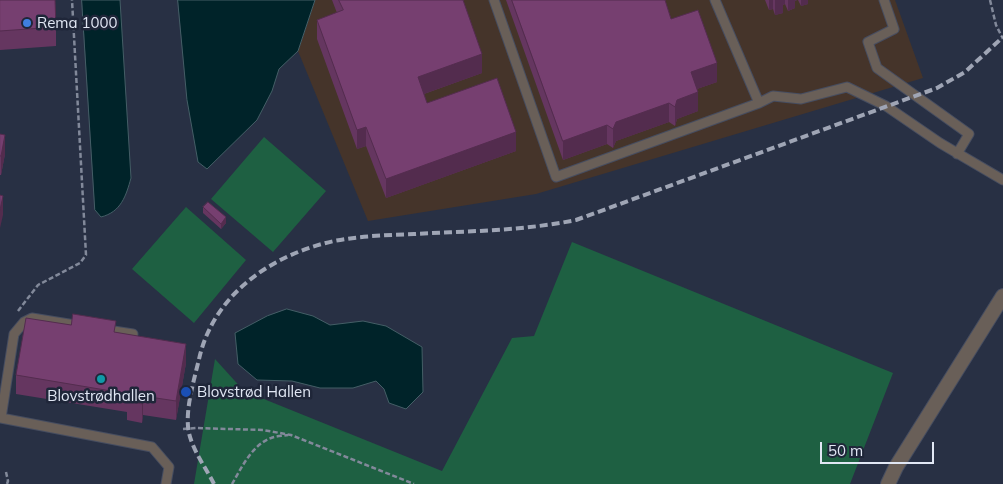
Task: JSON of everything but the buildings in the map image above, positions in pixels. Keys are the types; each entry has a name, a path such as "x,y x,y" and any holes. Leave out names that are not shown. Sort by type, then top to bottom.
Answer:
{"street":[{"path":"888,484 896,467 1003,296"}],"lane":[{"path":"494,0 556,177 773,96 801,100 847,87 886,106 957,154 1003,180"},
{"path":"715,0 758,103"},
{"path":"884,0 894,29 868,42 877,68 968,134 957,154"},
{"path":"132,334 32,318 24,322 14,334 1,418 152,447 169,467 166,484"}],"path":[{"path":"16,314 38,286 80,263 86,255 72,0"},
{"path":"990,0 996,25 1003,39"},
{"path":"183,429 263,430 291,434 414,484"},
{"path":"232,484 247,458 258,447 271,438 291,434"},
{"path":"6,472 7,484"}],"shaded area":[{"path":"82,0 120,0 131,178 122,202 108,215 101,217 95,210"},
{"path":"178,0 315,0 298,51 279,69 272,91 257,120 207,169 198,162 187,100"},
{"path":"315,0 895,0 923,78 536,194 368,221 298,51"},
{"path":"287,309 313,316 330,325 363,321 386,326 422,347 423,392 406,409 389,403 384,389 376,381 353,388 320,388 292,381 257,380 238,364 235,333 267,316"}],"green space":[{"path":"264,137 326,191 273,252 211,199"},
{"path":"186,207 246,260 194,323 132,269"},
{"path":"572,242 893,373 850,484 194,484 215,359 244,391 442,471 512,338 534,336"}],"railway":[{"path":"214,484 193,446 188,424 191,394 200,355 208,333 219,312 250,279 269,266 290,255 312,247 344,239 515,228 576,220 937,88 965,72 1003,37"}],"place":[{"name":"Rema 1000","path":"27,23"},
{"name":"Blovstrødhallen","path":"101,379"},
{"name":"Blovstrød Hallen","path":"186,392"}]}
